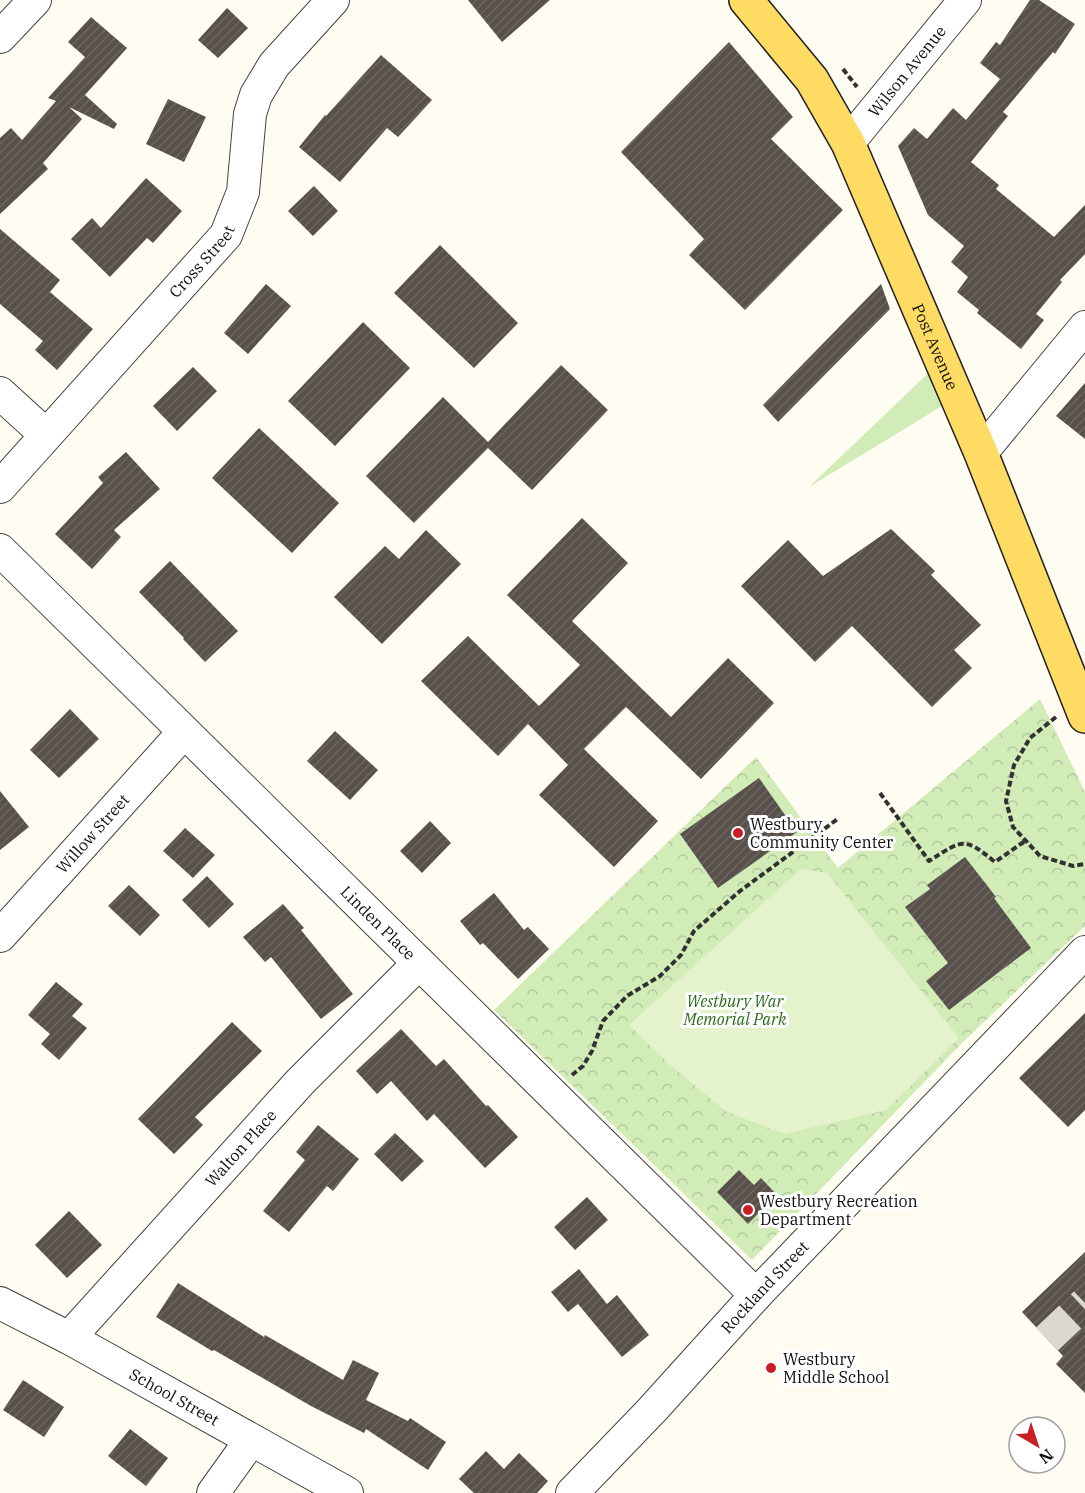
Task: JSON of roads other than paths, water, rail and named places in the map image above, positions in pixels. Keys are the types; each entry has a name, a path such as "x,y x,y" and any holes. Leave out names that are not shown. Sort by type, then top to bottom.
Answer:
{"main road":[{"name":"Post Avenue","path":"746,0 812,80 849,142 981,453 1072,716"}],"street":[{"path":"0,37 35,0"},
{"name":"Cross Street","path":"0,487 226,235 243,192 250,114 256,95 274,65 333,0"},
{"name":"Wilson Avenue","path":"849,142 965,0"},
{"path":"981,453 1085,327"},
{"path":"0,393 46,435"},
{"name":"Linden Place","path":"0,550 756,1295"},
{"name":"Willow Street","path":"0,936 184,732"},
{"name":"Rockland Street","path":"572,1493 652,1410 756,1295 1085,952"},
{"name":"Walton Place","path":"69,1338 300,1082 418,963"},
{"name":"School Street","path":"0,1303 69,1338 347,1493"},
{"path":"213,1493 251,1440"}],"tunnel":[{"path":"1047,1339 1085,1303"}],"place":[{"name":"Westbury Community Center","path":"738,833"},
{"name":"Westbury Recreation Department","path":"748,1210"},
{"name":"Westbury Middle School","path":"771,1368"}],"park label":[{"name":"Westbury War Memorial Park","path":"735,1010"}]}
